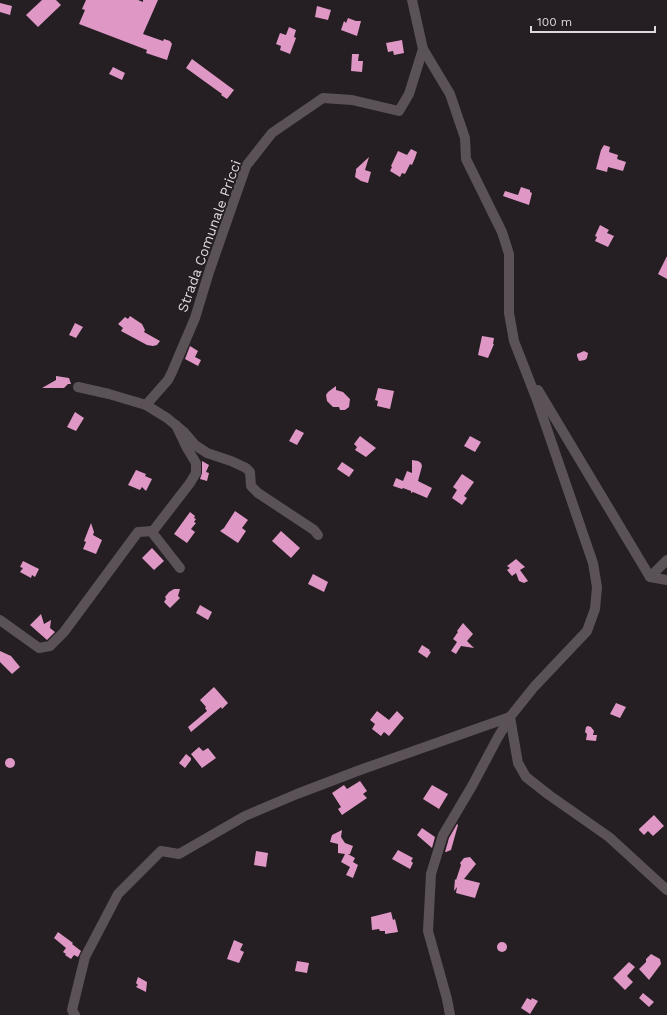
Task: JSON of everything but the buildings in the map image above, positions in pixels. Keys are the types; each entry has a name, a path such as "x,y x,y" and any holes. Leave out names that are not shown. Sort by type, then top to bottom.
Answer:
{"street":[{"path":"412,0 423,49 450,94 465,138 466,159 502,232 509,254 509,313 514,341 537,400 593,563 597,586 595,609 587,631 534,687 510,718 443,835 431,874 428,931 450,1015"},
{"name":"Strada Comunale Pricci","path":"146,405 168,380 190,332 246,166 272,133 323,98 352,100 399,111 409,94 423,49"},
{"path":"524,366 650,577 667,580"},
{"path":"78,387 146,405 176,425 195,445 207,452 246,468 250,472 251,486 258,493 314,530 318,535"},
{"path":"0,620 39,648 50,646 64,632 138,532 153,531 196,473 196,463 176,425"},
{"path":"151,531 180,568"},
{"path":"650,577 667,560"},
{"path":"510,718 518,763 526,777 609,837 667,890"},
{"path":"75,1015 72,1010 84,957 118,894 161,851 179,854 245,816 289,797 360,770 510,718"}]}
